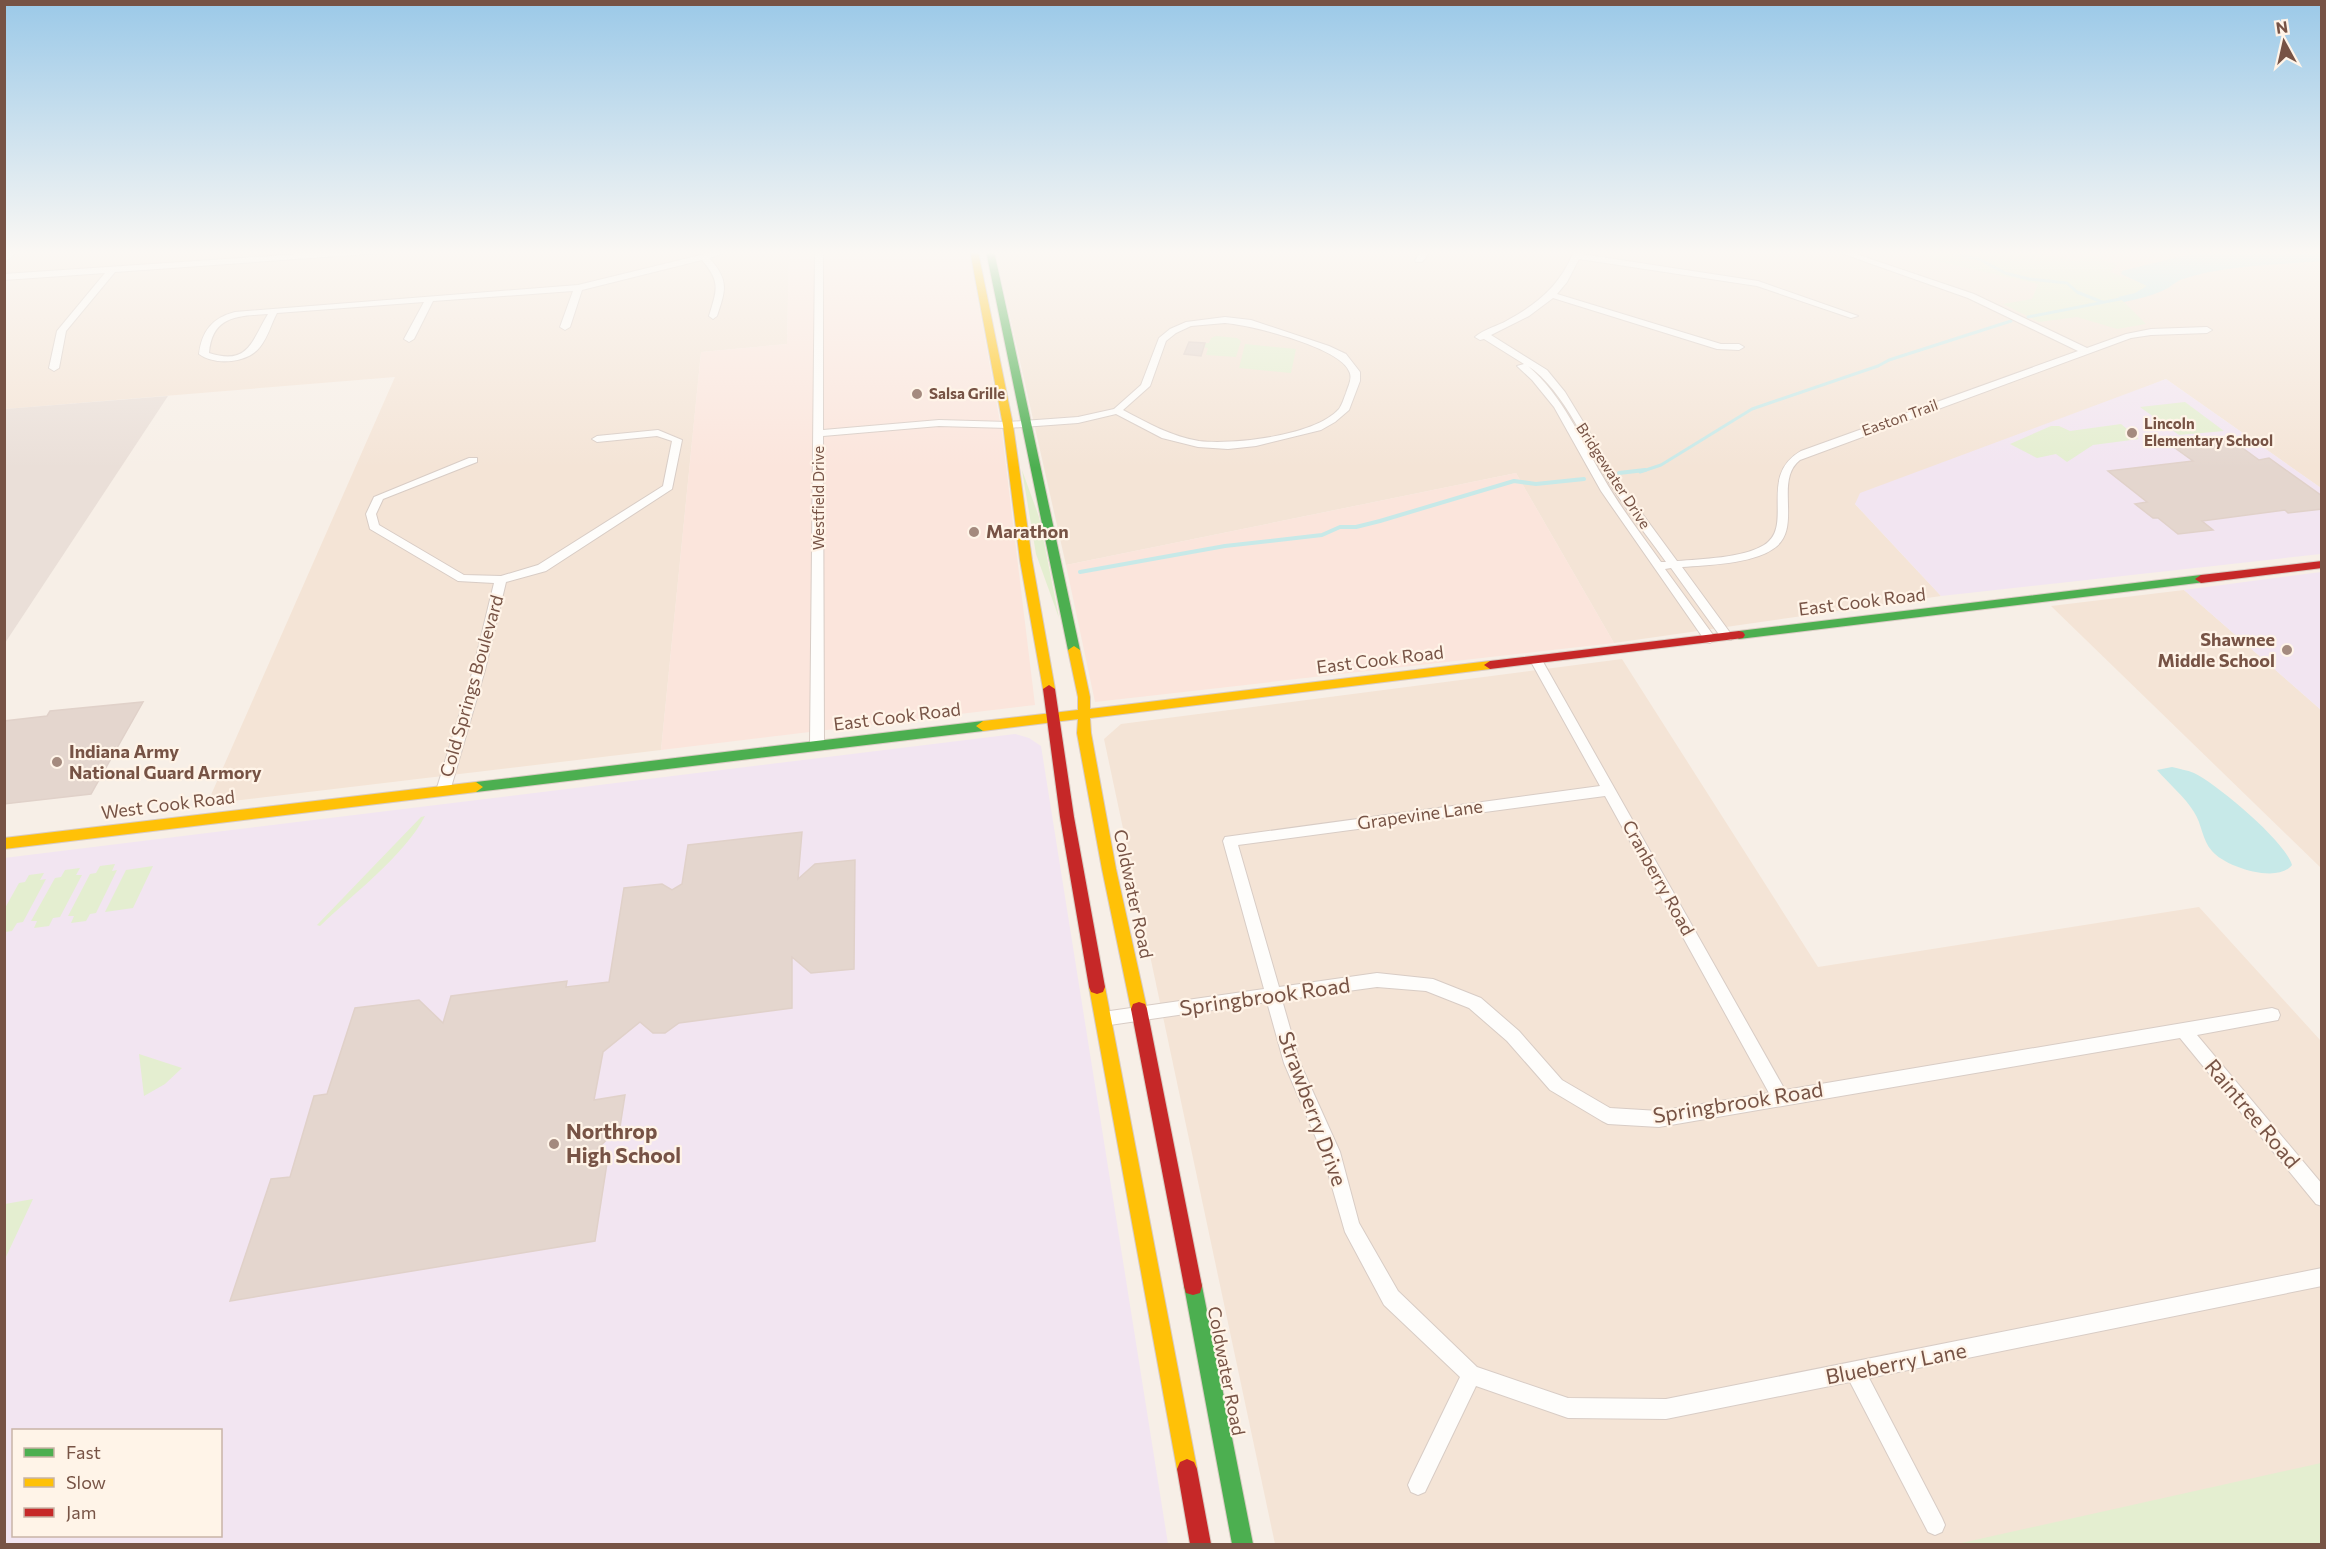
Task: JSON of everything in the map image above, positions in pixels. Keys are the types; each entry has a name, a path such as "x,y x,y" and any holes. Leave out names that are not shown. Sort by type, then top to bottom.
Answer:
{"main road":[{"path":"988,323 1008,425 1026,560 1054,717 1072,849 1201,1545"},
{"name":"Coldwater Road","path":"1006,323 1082,688 1084,734 1109,869 1140,1014 1243,1545"},
{"name":"East Cook Road","path":"443,791 2322,564"},
{"name":"West Cook Road","path":"4,844 443,791"}],"street":[{"path":"54,368 62,332 69,323"},
{"path":"217,323 209,330 204,354 213,359 246,354 255,348 265,323"},
{"path":"409,339 417,323"},
{"name":"Westfield Drive","path":"817,745 819,323"},
{"path":"820,433 939,423 1008,425 1078,420 1117,411 1145,386 1162,340 1173,331 1197,323"},
{"path":"1117,411 1166,436 1218,445 1256,443 1317,428 1344,410 1355,381 1355,372 1343,356 1252,323"},
{"path":"1480,337 1510,323"},
{"path":"1643,323 1720,347 1739,347"},
{"path":"2028,323 2085,351"},
{"name":"Easton Trail","path":"1658,566 1739,557 1770,547 1781,530 1785,473 1791,461 1805,453 2085,351 2139,334 2207,330"},
{"name":"Bridgewater Drive","path":"1480,337 1544,372 1560,392 1619,490 1727,637"},
{"name":"Bridgewater Drive","path":"1480,337 1533,374 1548,392 1605,490 1710,639"},
{"name":"Cold Springs Boulevard","path":"473,460 379,497 371,514 374,527 462,578 501,580 542,568 668,487 677,440 658,433 597,439"},
{"name":"Cold Springs Boulevard","path":"443,791 479,670 501,580"},
{"name":"Cranberry Road","path":"1536,660 1780,1097"},
{"name":"Grapevine Lane","path":"1230,840 1609,790"},
{"name":"Strawberry Drive","path":"1230,840 1292,1063 1331,1152 1351,1226 1391,1298 1471,1375"},
{"name":"Springbrook Road","path":"1103,1019 1377,981 1427,984 1475,1003 1513,1036 1556,1085 1608,1116 1659,1119 2272,1015"},
{"name":"Raintree Road","path":"2182,1030 2322,1198"},
{"name":"Blueberry Lane","path":"1471,1375 1568,1408 1666,1409 2322,1277"},
{"path":"1856,1372 1935,1525"},
{"path":"1418,1485 1471,1375"}],"shaded area":[{"path":"5,323 787,323 787,344 701,352 661,750 207,804 395,377 5,409"},
{"path":"787,323 982,323 1002,433 1035,705 661,750 701,352 787,344"},
{"path":"1011,323 2321,323 2321,488 2166,379 1855,504 1941,596 1614,643 1516,473 1066,565"},
{"name":"Lincoln Elementary School","path":"2166,379 2321,488 2321,554 1941,596 1855,504 1860,493"},
{"path":"168,396 5,643 5,409"},
{"path":"1516,473 1614,643 1095,702 1066,565"},
{"name":"Shawnee Middle School","path":"2321,572 2321,710 2184,590"},
{"path":"2184,590 2321,710 2321,868 2051,606"},
{"path":"1622,659 1818,967 2199,907 2321,1041 2321,1483 2036,1544 1275,1544 1104,739 1121,724"},
{"name":"Northrop High School","path":"1015,734 1029,738 1041,746 1168,1544 5,1544 4,858"}],"green space":[{"path":"2098,323 2146,324 2117,329"},
{"path":"1216,336 1237,338 1241,341 1236,357 1206,355 1208,348 1203,347 1205,343 1209,343 1211,338"},
{"path":"1245,344 1296,349 1291,373 1239,368"},
{"path":"2185,402 2224,431 2179,435 2140,407"},
{"path":"2121,424 2139,439 2093,445 2067,462 2056,454 2037,458 2010,444 2051,426 2059,426 2070,431"},
{"path":"1022,470 1039,517 1059,618 1036,554"},
{"path":"425,816 416,831 391,860 320,926 317,925 421,817"},
{"path":"115,864 112,871 117,870 96,913 90,914 86,921 71,923 74,916 68,916 90,874 96,873 100,866"},
{"path":"153,866 133,908 105,912 126,870"},
{"path":"80,868 76,875 82,875 60,917 53,918 49,926 34,928 37,921 31,921 55,878 61,877 65,870"},
{"path":"44,873 40,880 46,879 23,922 17,923 12,931 5,932 5,908 19,883 25,882 29,875"},
{"path":"139,1054 182,1068 165,1084 144,1096"},
{"path":"33,1199 5,1259 5,1204"},
{"path":"2321,1463 2321,1544 1957,1544"}],"water":[{"path":"2172,767 2194,773 2205,779 2234,801 2277,842 2292,865 2285,871 2264,873 2239,867 2219,857 2209,847 2190,806 2157,770"}],"building":[{"path":"1189,342 1205,343 1201,356 1184,354"},
{"name":"Lincoln Elementary School","path":"2229,438 2259,460 2269,458 2322,496 2322,509 2288,513 2285,510 2202,521 2213,530 2178,534 2135,504 2147,502 2108,471 2193,461 2175,448 2182,447 2178,444"},
{"name":"Indiana Army National Guard Armory","path":"143,702 91,794 4,804 4,721 47,716 50,711"},
{"name":"Northrop High School","path":"802,832 798,879 815,864 855,860 854,969 811,973 792,957 792,1008 679,1023 665,1033 653,1033 640,1022 603,1052 594,1100 625,1095 620,1127 594,1152 607,1163 595,1241 230,1301 271,1179 290,1177 314,1096 327,1094 355,1008 419,1000 443,1023 451,996 567,981 566,987 609,982 624,888 662,884 672,890 682,884 688,845"}],"waterway":[{"path":"1640,472 1661,465 1752,409 1878,366 1889,360 2004,323"},
{"path":"1619,473 1645,470"},
{"path":"1080,572 1225,546 1322,535 1340,527 1356,527 1380,521 1514,481 1536,484 1584,479"}],"traffic: fast":[{"path":"1005,323 1074,650"},
{"path":"1739,635 2201,579"},
{"path":"476,787 983,726"},
{"path":"1193,1286 1243,1544"}],"traffic: slow":[{"path":"988,323 1008,425 1026,560 1049,689"},
{"path":"1074,650 1084,697 1084,733 1109,869 1139,1009"},
{"path":"983,726 1490,665"},
{"path":"4,844 476,787"},
{"path":"1097,987 1187,1469"}],"traffic: jam":[{"path":"2201,579 2322,564"},
{"path":"1490,665 1739,635"},
{"path":"1049,689 1067,817 1097,987"},
{"path":"1139,1009 1193,1286"},
{"path":"1187,1469 1201,1544"}],"place":[{"name":"Salsa Grille","path":"917,394"},
{"name":"Lincoln Elementary School","path":"2132,433"},
{"name":"Marathon","path":"974,532"},
{"name":"Shawnee Middle School","path":"2287,650"},
{"name":"Indiana Army National Guard Armory","path":"57,762"},
{"name":"Northrop High School","path":"554,1144"}]}
